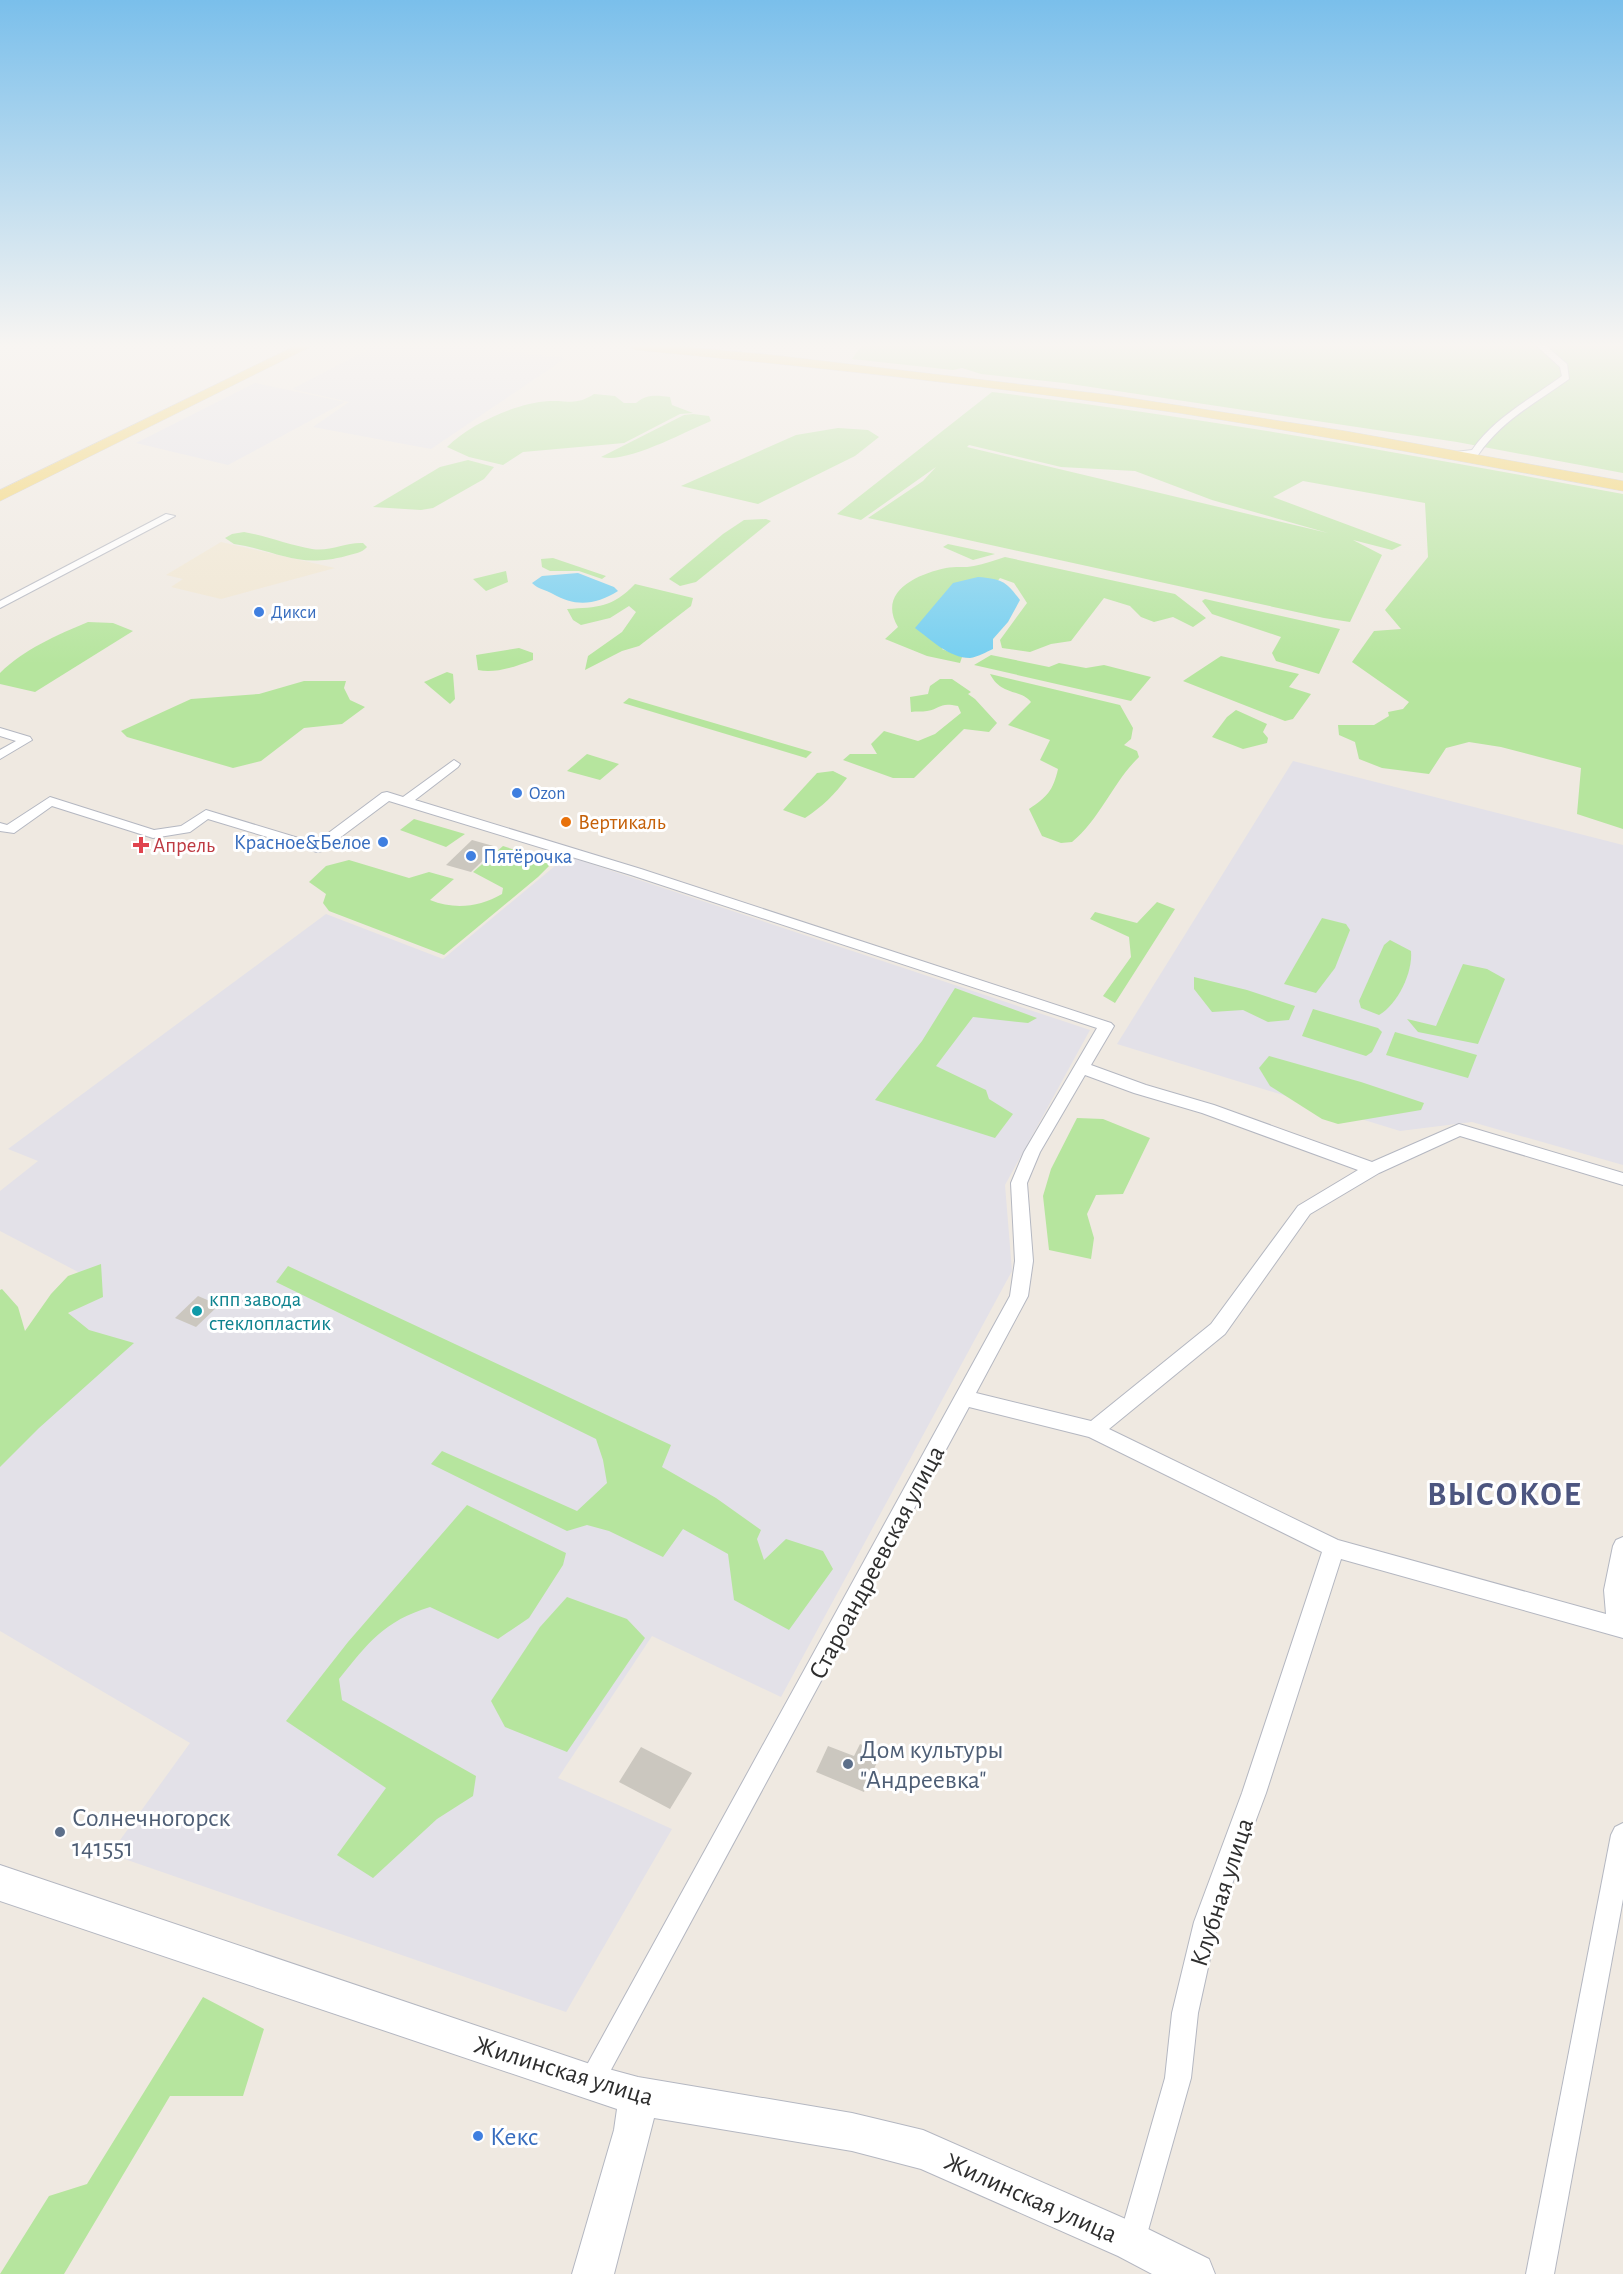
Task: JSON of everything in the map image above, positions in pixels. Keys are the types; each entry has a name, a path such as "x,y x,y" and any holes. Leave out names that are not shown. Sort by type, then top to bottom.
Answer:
{"main road":[{"path":"0,486 42,470 79,452"},
{"path":"1438,452 1623,486"},
{"path":"1470,452 1623,480"},
{"path":"0,496 42,470"},
{"name":"Жилинская улица","path":"0,1883 590,2083 638,2096 852,2132 923,2150 1132,2242 1194,2274"},
{"path":"593,2274 633,2130 638,2096"}],"street":[{"path":"1449,454 1475,453"},
{"path":"0,605 170,516"},
{"path":"0,732 26,740 0,755"},
{"path":"0,827 9,830 50,801 153,834 185,829 207,814 317,848 387,796 406,801 454,764"},
{"name":"Староандреевская улица","path":"406,801 636,872 1106,1026 1032,1152 1018,1184 1024,1261 1019,1296 590,2083"},
{"path":"1080,1067 1140,1089 1208,1109 1373,1169"},
{"path":"1094,1430 1218,1329 1304,1210 1373,1169 1459,1130 1623,1179"},
{"path":"965,1398 1094,1430 1271,1520 1334,1548 1620,1627 1615,1590 1623,1546"},
{"name":"Клубная улица","path":"1132,2242 1178,2078 1185,2013 1206,1922 1254,1793 1334,1548"},
{"path":"1540,2274 1623,1835"}],"shaded area":[{"path":"174,452 252,452 228,465"},
{"path":"221,542 335,568 221,599 171,587 183,579 166,575"},
{"path":"1293,761 1623,845 1623,1165 1472,1122 1400,1131 1117,1044"},
{"path":"567,856 1090,1030 1005,1185 1012,1271 781,1697 652,1636 558,1778 672,1829 566,2012 110,1854 190,1743 0,1631 0,1441 45,1336 101,1284 0,1231 0,1191 38,1161 8,1149 326,914 443,959"}],"green space":[{"path":"458,452 523,452 503,465"},
{"path":"611,452 638,452 612,458 601,457"},
{"path":"757,452 860,452 758,504 681,486"},
{"path":"916,452 988,452 1328,533 1212,500 1135,471 1061,467 999,452 1393,452 1623,494 1623,829 1577,814 1581,768 1501,747 1469,742 1446,748 1429,774 1382,768 1359,759 1355,742 1339,735 1338,725 1374,725 1389,716 1388,712 1403,709 1409,702 1352,662 1374,631 1401,629 1385,610 1428,557 1425,503 1303,481 1273,497 1402,545 1392,550 1353,540 1382,555 1350,622 868,518 923,481 936,467 861,520 837,514"},
{"path":"1511,452 1623,452 1623,473"},
{"path":"468,460 494,467 484,479 433,508 421,510 373,507 440,467"},
{"path":"766,519 771,521 696,582 680,586 669,579 723,534 744,520"},
{"path":"244,532 319,550 357,543 363,543 367,547 363,551 329,560 301,560 234,544 225,538"},
{"path":"948,544 995,554 973,560 943,547"},
{"path":"1005,557 1175,594 1206,618 1193,627 1173,617 1154,622 1141,617 1130,606 1104,598 1071,641 1051,644 1030,652 1002,648 1000,640 1027,603 1014,583 1000,578 942,649 962,657 960,663 927,656 885,639 898,627 893,615 896,595 913,580 946,568 974,566"},
{"path":"553,558 606,576 602,579 579,571 550,571 542,567 541,559"},
{"path":"506,571 508,582 486,591 473,579"},
{"path":"635,584 693,598 691,606 639,646 622,651 585,670 588,656 622,632 636,612 629,606 610,618 581,625 573,620 567,609 604,605 619,598"},
{"path":"1205,599 1340,629 1319,674 1276,661 1272,653 1281,637 1212,614 1202,601"},
{"path":"88,622 113,623 133,631 35,692 0,684 0,673 9,664 30,650"},
{"path":"519,648 533,653 533,660 499,670 478,670 476,655"},
{"path":"991,655 1049,667 1059,663 1086,668 1104,665 1151,677 1131,701 974,665"},
{"path":"1221,656 1299,674 1289,687 1311,694 1293,719 1285,721 1183,681"},
{"path":"447,672 453,674 455,699 450,704 424,682"},
{"path":"990,674 1120,705 1133,728 1131,739 1124,745 1137,751 1139,757 1091,822 1072,842 1061,843 1042,836 1029,809 1048,793 1056,777 1058,769 1040,760 1050,740 1008,725 1031,702 1022,695 1000,686"},
{"path":"940,679 952,679 971,692 968,694 997,723 989,732 964,729 914,778 893,778 843,760 850,754 877,754 871,744 884,731 918,741 935,734 961,713 958,706 947,705 927,711 911,712 910,697 928,694 930,686"},
{"path":"304,681 346,681 344,688 350,700 365,707 342,724 304,728 261,761 233,768 127,737 121,731 191,699 259,694"},
{"path":"629,698 812,752 806,758 623,703"},
{"path":"1236,710 1267,724 1263,732 1268,738 1267,743 1243,749 1212,737 1227,717"},
{"path":"587,754 619,764 600,780 567,771"},
{"path":"833,771 847,778 817,809 805,818 783,810 817,773"},
{"path":"414,819 465,834 446,847 400,830"},
{"path":"503,846 536,857 550,865 444,955 329,911 323,903 326,894 309,882 326,866 349,860 409,878 429,872 454,879 430,900 449,905 467,906 485,902 502,894 503,888 473,872"},
{"path":"1157,902 1175,909 1115,1003 1103,996 1131,957 1129,937 1090,919 1095,912 1137,923"},
{"path":"1322,918 1346,924 1350,930 1335,968 1316,993 1284,984"},
{"path":"1390,940 1411,951 1410,968 1398,995 1379,1015 1361,1008 1359,1001 1384,945"},
{"path":"1463,964 1487,969 1505,979 1478,1044 1418,1032 1407,1019 1436,1026"},
{"path":"1194,977 1247,990 1295,1006 1289,1020 1268,1022 1243,1010 1212,1012 1194,989"},
{"path":"955,988 1037,1018 1028,1023 973,1017 936,1066 986,1090 989,1099 1013,1114 995,1138 875,1100 922,1041"},
{"path":"1313,1009 1378,1028 1382,1032 1372,1052 1366,1056 1302,1036"},
{"path":"1395,1032 1477,1055 1468,1078 1386,1055"},
{"path":"1269,1056 1361,1082 1424,1103 1421,1110 1338,1124 1322,1119 1270,1086 1259,1068"},
{"path":"1077,1118 1103,1119 1150,1138 1123,1194 1096,1195 1087,1214 1094,1238 1091,1259 1049,1250 1043,1196 1051,1169"},
{"path":"101,1264 103,1297 68,1313 89,1330 134,1343 39,1428 0,1467 0,1290 2,1289 18,1307 25,1331 51,1294 68,1276"},
{"path":"288,1266 671,1445 662,1467 716,1498 761,1530 757,1539 764,1560 786,1539 823,1551 833,1569 789,1630 734,1600 728,1554 683,1529 663,1557 609,1531 587,1525 567,1531 431,1464 442,1451 577,1511 607,1483 596,1439 276,1282"},
{"path":"467,1505 566,1553 563,1565 529,1618 498,1639 430,1607 389,1626 368,1644 339,1679 342,1700 476,1776 473,1796 437,1819 373,1878 337,1855 386,1788 286,1721 348,1642"},
{"path":"567,1597 627,1619 645,1638 567,1752 505,1727 491,1701 540,1627"},
{"path":"203,1997 264,2029 243,2096 170,2096 64,2274 0,2274 49,2196 87,2184"}],"water":[{"path":"578,573 614,587 618,591 594,602 586,603 569,601 532,583 542,576"},
{"path":"978,577 1003,582 1020,600 1008,622 993,639 993,649 979,656 962,657 940,647 915,628 953,583"}],"building":[{"name":"Пятёрочка","path":"472,840 497,847 471,872 446,865"},
{"name":"кпп завода стеклопластик","path":"198,1296 219,1305 196,1327 175,1318"},
{"name":"Дом культуры \"Андреевка\"","path":"860,1744 881,1753 864,1792 816,1772 828,1746 854,1756"},
{"path":"641,1747 692,1773 670,1809 619,1782"}],"place":[{"name":"Дикси","path":"259,612"},
{"name":"Ozon","path":"517,793"},
{"name":"Вертикаль","path":"566,822"},
{"name":"Красное&Белое","path":"383,842"},
{"name":"Апрель","path":"141,845"},
{"name":"Пятёрочка","path":"471,856"},
{"name":"кпп завода стеклопластик","path":"197,1311"},
{"name":"Дом культуры \"Андреевка\"","path":"848,1764"},
{"name":"Солнечногорск 141551","path":"60,1832"},
{"name":"Кекс","path":"478,2136"}],"district":[{"name":"ВЫСОКОЕ","path":"1505,1493"}]}
